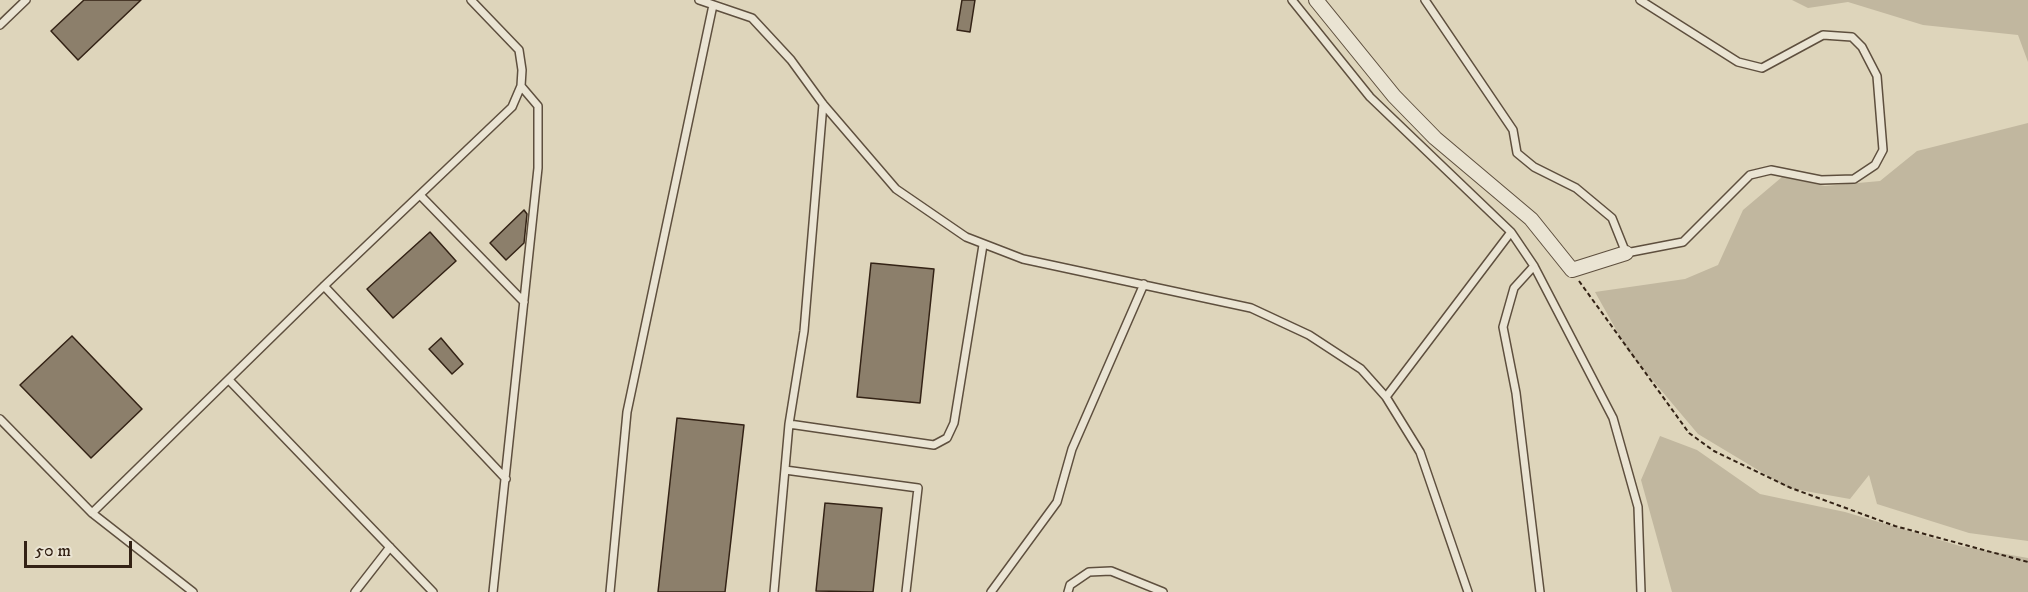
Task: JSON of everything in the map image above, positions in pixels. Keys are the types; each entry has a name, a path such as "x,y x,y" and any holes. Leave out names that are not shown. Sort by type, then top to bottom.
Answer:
{"street":[{"path":"1316,0 1394,96 1435,138 1531,219 1572,270 1626,253"}],"lane":[{"path":"0,25 26,0"},
{"path":"92,513 324,286 512,107 521,86 522,70 519,50 471,0"},
{"path":"699,0 752,18 791,60 823,104 896,189 933,216 983,245 1023,259 1251,308 1309,335 1361,369 1386,397 1420,452 1468,592"},
{"path":"1292,0 1370,97 1511,232 1534,266 1613,418 1638,507 1641,592"},
{"path":"1425,0 1513,130 1517,153 1534,167 1576,188 1612,218 1626,253 1683,242 1750,175 1771,170 1821,180 1854,179 1875,165 1883,150 1877,76 1862,46 1852,37 1823,35 1762,68 1738,62 1640,0"},
{"path":"610,592 627,412 713,5"},
{"path":"493,592 507,479 540,120 538,106 521,86"},
{"path":"774,592 789,424 804,332 823,104"},
{"path":"420,195 524,302"},
{"path":"1386,397 1511,232"},
{"path":"789,424 934,445 947,438 954,423 983,245"},
{"path":"1534,266 1514,288 1503,327 1516,393 1540,592"},
{"path":"991,592 1057,502 1072,449 1143,284"},
{"path":"324,286 507,479"},
{"path":"229,380 433,592"},
{"path":"0,419 92,513 193,592"},
{"path":"785,470 918,488 906,592"},
{"path":"355,592 390,547"},
{"path":"1068,592 1070,585 1089,572 1111,572 1163,592"}],"path":[{"path":"1572,270 1689,433 1714,451 1791,488 1895,526 2028,562"}],"shaded area":[{"path":"1792,0 2028,0 2028,62 2018,35 1923,25 1848,2 1808,8"},
{"path":"2028,123 2028,541 1969,533 1877,504 1869,475 1850,499 1788,488 1698,434 1628,351 1595,292 1685,279 1718,265 1743,210 1782,177 1825,186 1880,181 1917,151"},
{"path":"1660,436 1697,450 1760,494 1845,512 1960,546 2028,558 2028,592 1672,592 1641,480"}],"building":[{"path":"84,0 141,0 78,60 51,31"},
{"path":"962,0 975,0 970,32 957,30"},
{"path":"524,210 527,214 524,243 506,260 490,243"},
{"path":"430,232 456,261 393,318 367,289"},
{"path":"871,263 934,269 920,403 857,397"},
{"path":"72,336 142,409 91,458 20,385"},
{"path":"441,338 463,364 452,374 429,349"},
{"path":"677,418 744,425 725,592 658,592"},
{"path":"825,503 882,508 873,592 816,591"}]}
